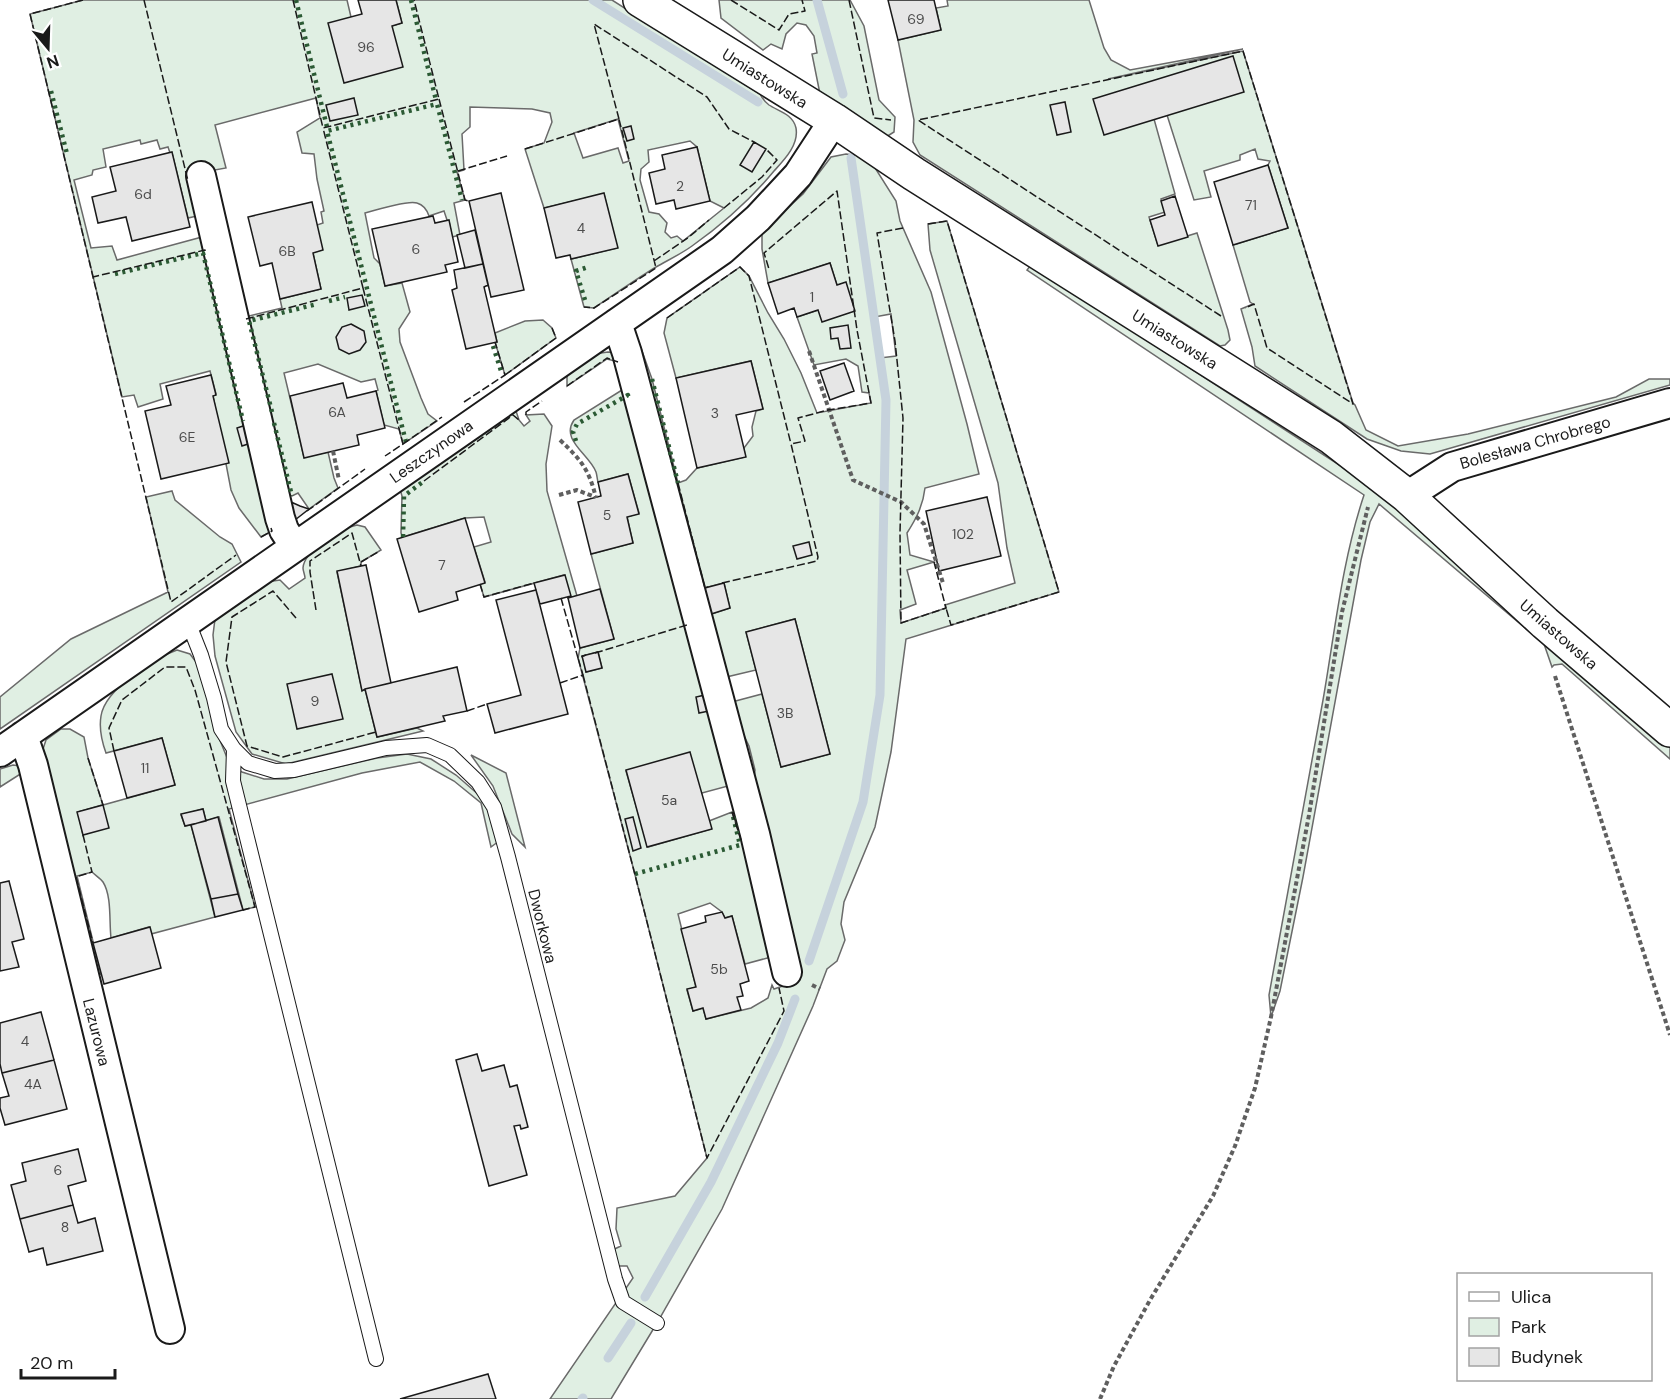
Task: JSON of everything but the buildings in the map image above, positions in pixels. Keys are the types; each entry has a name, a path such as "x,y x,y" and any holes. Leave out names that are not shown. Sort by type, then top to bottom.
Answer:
{"main road":[{"name":"Umiastowska","path":"640,0 834,120 914,174 1331,437 1407,496 1545,623 1670,730"}],"street":[{"name":"Leszczynowa","path":"0,752 722,250 758,218 798,175 834,120"},
{"path":"201,176 280,518 284,530 295,547"},
{"path":"617,323 627,353 752,824 787,972"},
{"name":"Bolesława Chrobrego","path":"1407,496 1452,467 1670,403"},
{"name":"Lazurowa","path":"23,736 33,765 170,1329"}],"lane":[{"name":"Dworkowa","path":"188,622 204,664 221,729 234,749 248,763 275,771 294,770 386,748 427,745 450,754 478,782 494,807 508,856 615,1279 623,1302 657,1323"},
{"path":"234,749 233,781 375,1359"}],"path":[{"path":"809,351 853,480 901,502 924,524 943,583"},
{"path":"559,495 577,490 596,498 585,466 560,440"},
{"path":"333,451 341,486"},
{"path":"1100,1399 1114,1366 1144,1310 1213,1196 1235,1146 1255,1088 1271,1017 1309,815 1342,612 1366,514 1381,476"},
{"path":"1545,623 1545,644 1670,1035"}],"green space":[{"path":"83,0 347,0 351,17 392,26 402,23 396,0 612,0 760,94 769,105 792,119 796,134 790,152 746,202 688,249 594,308 584,307 571,259 617,248 604,194 544,208 525,149 544,143 552,122 550,113 532,109 470,107 470,127 462,134 464,170 457,172 465,200 454,203 460,235 452,237 449,221 444,211 429,216 422,205 413,202 365,213 374,258 380,264 385,286 402,283 410,312 399,329 400,342 428,414 437,421 403,444 399,429 384,425 375,379 361,382 318,364 284,373 304,457 328,452 338,488 309,509 298,493 289,495 245,317 282,308 280,299 321,289 313,253 317,225 323,223 321,212 324,211 314,154 302,153 297,132 320,118 316,98 215,125 226,168 187,175 197,216 188,218 172,153 168,147 160,149 157,140 141,144 140,140 103,149 106,167 93,170 92,175 74,180 91,248 112,246 117,260 202,237 272,531 261,537 239,508 231,490 213,396 216,394 210,371 160,384 163,399 138,407 134,395 122,397 30,14","holes":["618,119 629,161 623,163 618,148 583,158 574,133","690,141 697,147 710,201 724,208 683,241 677,236 671,238 665,232 667,223 659,214 649,212 640,180 641,169 649,162 648,150"]},
{"path":"719,0 850,0 864,26 879,100 895,117 894,132 886,137 820,94 812,54 817,53 814,36 806,25 797,23 786,34 782,49 771,44 763,50 721,18"},
{"path":"947,0 1089,0 1104,48 1111,60 1130,70 1243,49 1108,79 1243,51 1353,403 1366,430 1398,446 1468,434 1616,397 1649,379 1670,379 1670,385 1430,454 1401,451 1367,439 1255,366 1241,309 1253,304 1250,302 1233,245 1288,228 1268,165 1270,161 1258,159 1255,149 1240,155 1240,160 1204,171 1211,197 1194,200 1167,115 1154,119 1175,194 1161,199 1165,212 1149,217 1158,245 1197,233 1228,330 1230,340 1220,346 920,155 913,142 914,120 898,40 941,30 936,8 948,6"},
{"path":"846,154 861,156 872,163 896,201 900,221 931,292 979,474 925,488 919,512 907,533 910,555 934,562 907,570 916,604 900,610 901,623 946,608 945,605 1015,583 1007,548 998,483 930,250 928,224 947,221 1059,592 906,639 891,752 875,827 844,902 841,924 845,940 837,961 827,969 813,1006 722,1209 611,1399 550,1399 633,1278 627,1266 612,1266 608,1252 621,1246 616,1229 617,1208 675,1196 707,1158 578,658 580,648 614,639 591,554 633,543 627,517 639,513 628,474 598,482 592,465 573,440 571,427 574,420 622,390 628,395 728,786 702,793 626,771 648,847 711,829 709,821 732,812 744,847 771,957 745,964 732,916 725,918 722,912 710,903 678,914 696,987 687,990 693,1011 703,1008 706,1019 751,1008 768,998 772,985 774,989 783,986 793,955 752,799 755,770 749,746 728,703 762,694 781,767 830,754 795,619 746,632 756,670 722,678 705,616 730,608 724,583 697,590 637,337 652,379 678,483 686,480 697,468 745,457 744,448 753,436 752,427 756,411 763,409 751,361 676,378 664,333 667,318 740,267 749,276 784,339 817,413 871,403 869,393 862,392 858,366 846,359 814,365 797,317 818,310 837,285 830,263 768,283 762,249 762,231 803,194 831,157","holes":["891,314 896,356 880,358 874,317","598,652 602,668 586,672 583,656"]},
{"path":"1031,265 1361,479 1545,630 1670,742 1670,759 1562,664 1552,667 1544,644 1379,504 1370,522 1361,560 1303,877 1280,991 1271,1017 1269,995 1317,737 1340,596 1350,545 1364,495 1027,270"},
{"path":"543,320 552,328 556,338 505,375 495,342 497,342 495,333 525,321"},
{"path":"616,353 619,362 607,359 567,386 567,374 594,354"},
{"path":"516,411 524,426 530,421 526,415 544,414 552,426 546,464 547,491 577,596 568,598 564,575 484,597 480,584 485,582 474,547 491,542 484,517 465,518 403,537 401,533 402,496 400,489"},
{"path":"172,491 175,500 232,544 241,562 0,729 0,697 71,639 168,592 146,497"},
{"path":"357,525 365,527 381,550 361,562 361,566 337,572 362,690 365,689 377,737 417,728 423,731 286,764 252,754 236,732 215,656 213,635 215,619 266,582 280,580 289,589 305,578 303,568 305,561 317,547 342,530"},
{"path":"177,650 190,654 199,666 219,738 230,765 242,772 264,779 287,779 377,758 407,754 431,759 456,775 480,796 492,818 499,841 491,847 481,803 454,781 420,762 362,773 229,809 255,907 243,910 219,817 206,821 203,809 181,815 185,826 191,825 215,917 151,934 149,927 111,938 109,902 103,882 92,872 77,876 101,974 76,982 25,771 0,787 0,769 13,765 21,766 41,755 46,740 61,729 70,729 84,737 103,805 175,785 162,738 106,753 101,730 101,716 111,695 144,667","holes":["102,805 83,835 78,812"]},
{"path":"471,755 506,773 525,847 512,834 493,786"}],"waterway":[{"path":"593,0 758,102"},
{"path":"817,0 843,94"},
{"path":"809,961 863,802 880,695 886,400 851,158"},
{"path":"645,1297 711,1182 778,1043 795,999"},
{"path":"608,1358 631,1323"}],"hedge":[{"path":"296,0 327,127"},
{"path":"411,0 436,100"},
{"path":"51,91 67,154"},
{"path":"406,442 327,131 437,104 462,200"},
{"path":"115,274 203,253 243,421"},
{"path":"585,300 576,271 588,267"},
{"path":"329,301 345,297"},
{"path":"272,412 249,321 317,304"},
{"path":"493,346 502,374"},
{"path":"652,379 678,483"},
{"path":"576,441 573,432 577,424 628,396"},
{"path":"274,423 292,496"},
{"path":"403,537 404,496 424,481"},
{"path":"635,874 740,845 732,812"}],"fence":[{"path":"83,0 30,14 93,277"},
{"path":"144,0 188,181"},
{"path":"293,0 323,128 439,99 414,0"},
{"path":"731,0 779,30 789,14 805,11 802,0"},
{"path":"849,0 874,118 891,120"},
{"path":"619,119 594,24 707,97 729,129 754,142"},
{"path":"1221,316 918,120 1243,51 1353,404 1267,348 1254,304 1245,308"},
{"path":"439,99 465,200 469,201"},
{"path":"525,149 619,119 656,268 594,308 584,307"},
{"path":"246,319 363,288 323,128"},
{"path":"724,208 762,177 777,160 766,149"},
{"path":"458,171 507,156"},
{"path":"722,583 817,561 818,557 791,444 805,441 798,418 871,403 857,330 837,191 764,253 769,269"},
{"path":"654,261 709,220"},
{"path":"928,224 947,221 1059,592 951,625 946,608"},
{"path":"903,228 877,233 895,341 903,418 900,533 901,623 946,608 934,562"},
{"path":"205,251 93,277 171,602 236,555"},
{"path":"667,318 740,267 749,276 791,444"},
{"path":"363,288 403,444 385,456"},
{"path":"505,375 556,338 552,328"},
{"path":"464,402 505,375 495,342"},
{"path":"567,386 607,358 618,362"},
{"path":"526,415 526,412 542,401"},
{"path":"424,481 513,415 519,420"},
{"path":"403,444 442,417"},
{"path":"307,511 365,469"},
{"path":"678,483 705,588 708,587"},
{"path":"261,537 272,531 271,528"},
{"path":"316,610 310,561 352,533 361,566"},
{"path":"361,562 378,552"},
{"path":"480,584 484,597 534,583"},
{"path":"296,618 273,591 232,617 226,662 247,746 283,757 376,732"},
{"path":"561,598 578,658 586,655"},
{"path":"595,653 687,625"},
{"path":"560,683 583,675 578,658"},
{"path":"114,751 109,728 122,700 165,667 186,667 195,690 255,907 243,910"},
{"path":"583,675 707,1158 784,1011 779,988"},
{"path":"467,711 487,704"},
{"path":"88,758 103,805"},
{"path":"732,812 742,843"},
{"path":"83,835 92,872 76,877 93,943"}]}
